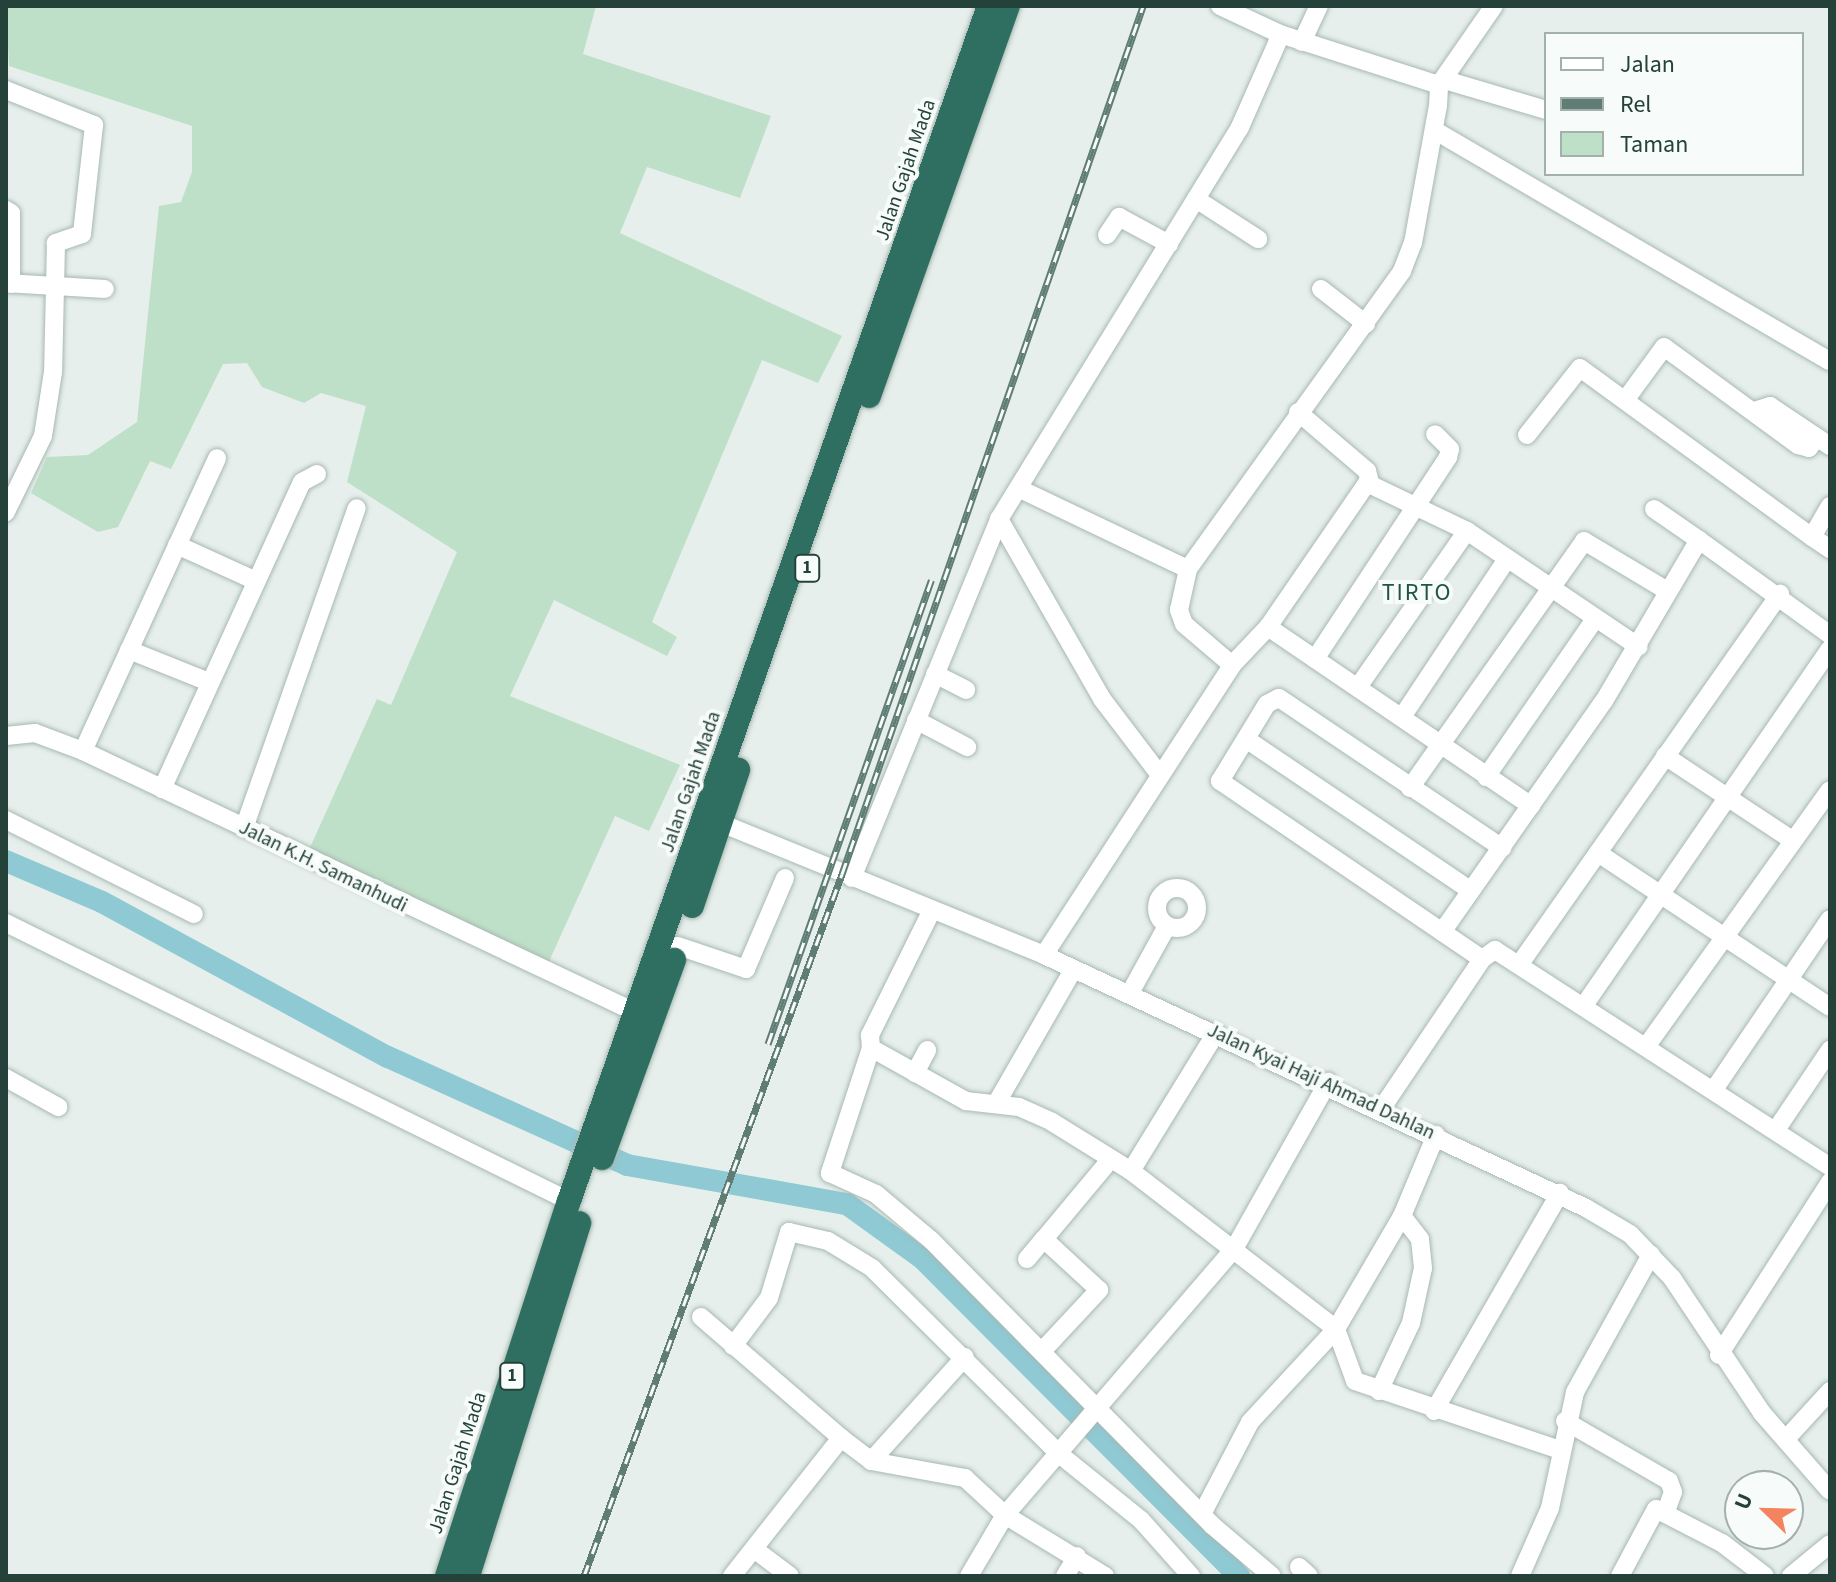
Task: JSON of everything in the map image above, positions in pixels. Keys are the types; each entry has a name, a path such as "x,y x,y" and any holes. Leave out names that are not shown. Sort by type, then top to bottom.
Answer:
{"highway":[{"name":"Jalan Gajah Mada","path":"604,1128 637,1013 712,820 989,6"},
{"name":"Jalan Gajah Mada","path":"753,698 1008,6"},
{"name":"Jalan Gajah Mada","path":"468,1576 586,1180 678,946 712,820"},
{"name":"Jalan Gajah Mada","path":"447,1576 569,1201 586,1180"}],"street":[{"path":"1220,6 1302,42 1544,109"},
{"path":"1302,42 1319,6"},
{"path":"1232,665 1184,624 1179,610 1188,569 1298,412 1366,324 1413,243 1442,83 1494,6"},
{"path":"852,878 999,519 1240,127 1280,34"},
{"path":"6,90 94,122 82,234 56,243 56,290 43,436 6,512"},
{"path":"1434,130 1830,361"},
{"path":"1196,199 1258,239"},
{"path":"6,210 11,213 8,284 56,290 105,289"},
{"path":"1107,235 1119,217 1169,244"},
{"path":"1321,289 1366,324"},
{"path":"1626,399 1662,347 1757,410 1761,421 1798,445 1809,448 1822,443"},
{"path":"1527,435 1576,367 1626,399 1830,549"},
{"path":"1298,412 1367,471 1370,482 1414,508 1467,531 1639,647"},
{"path":"1315,659 1450,452 1435,434"},
{"path":"83,751 217,458"},
{"path":"162,789 304,476 317,474"},
{"path":"1044,955 1232,665 1268,627 1370,482"},
{"path":"1020,489 1188,569"},
{"path":"1812,537 1830,506"},
{"path":"244,828 357,508"},
{"path":"1654,509 1780,593 1830,635"},
{"path":"999,519 1102,699 1160,775"},
{"path":"1358,687 1467,531"},
{"path":"1442,932 1639,647 1666,590 1699,540"},
{"path":"1410,788 1584,541 1666,590"},
{"path":"177,545 256,581"},
{"path":"1402,717 1507,559"},
{"path":"1519,965 1780,593"},
{"path":"1486,777 1595,619"},
{"path":"1268,627 1531,806"},
{"path":"1585,1004 1729,798 1823,678 1830,649"},
{"path":"129,650 209,682"},
{"path":"935,674 966,690"},
{"path":"1482,959 1223,785 1223,773 1267,704 1286,700 1410,788 1502,848"},
{"path":"916,720 967,747"},
{"name":"Jalan K.H. Samanhudi","path":"6,736 35,733 83,751 637,1013"},
{"path":"1246,739 1470,890"},
{"path":"1665,756 1792,840"},
{"path":"1648,1044 1721,935 1830,790"},
{"path":"6,820 194,914"},
{"name":"Jalan Kyai Haji Ahmad Dahlan","path":"712,820 1044,955 1328,1082 1560,1193 1630,1234 1651,1255 1719,1355 1830,1491"},
{"path":"1598,853 1830,1007"},
{"path":"678,946 746,969 785,878"},
{"path":"932,910 870,1035 871,1048 830,1173 886,1201 1044,1349 1098,1409 1202,1514 1272,1576"},
{"path":"1715,1088 1830,919"},
{"path":"6,923 569,1201"},
{"path":"1130,993 1167,926"},
{"path":"1382,1108 1482,959 1495,950 1648,1044 1830,1167"},
{"path":"996,1104 1073,970"},
{"path":"1131,1171 1216,1033"},
{"path":"871,1048 966,1101 996,1104 1052,1122 1131,1171 1336,1329 1351,1378 1434,1411 1560,1450"},
{"path":"915,1073 927,1050"},
{"path":"1776,1130 1830,1050"},
{"path":"6,1078 58,1107"},
{"path":"969,1576 1005,1515 1234,1249 1328,1082"},
{"path":"1202,1514 1250,1422 1336,1329 1402,1216 1436,1135"},
{"path":"1027,1259 1110,1160"},
{"path":"1719,1355 1830,1182"},
{"path":"1434,1411 1560,1193"},
{"path":"1379,1391 1411,1323 1423,1268 1420,1239 1402,1216"},
{"path":"733,1346 769,1298 786,1239 794,1230 828,1241 872,1268 965,1357 1058,1453 1141,1520 1191,1576"},
{"path":"1044,1239 1099,1290 1044,1349"},
{"path":"1520,1576 1550,1508 1565,1421 1651,1255"},
{"path":"701,1317 871,1461 965,1478 1005,1515 1077,1556 1105,1576"},
{"path":"871,1461 965,1357"},
{"path":"1786,1439 1830,1391"},
{"path":"1565,1421 1669,1481 1673,1492 1665,1514"},
{"path":"732,1576 841,1438"},
{"path":"1620,1576 1652,1511 1665,1514 1722,1543 1765,1576"},
{"path":"1791,1576 1830,1544"},
{"path":"754,1549 790,1576"},
{"path":"1065,1576 1077,1556"}],"green space":[{"path":"6,6 596,6 583,54 771,116 740,198 647,167 620,233 842,336 818,383 762,360 652,622 677,637 667,656 554,600 510,696 680,765 649,831 615,816 546,968 308,852 377,699 391,705 457,552 347,482 366,406 321,393 304,403 262,387 247,363 223,364 171,469 150,461 118,527 98,532 31,493 47,457 88,455 137,422 159,206 181,202 192,172 192,126 9,66"}],"waterway":[{"path":"6,861 102,902 388,1057 627,1165 847,1204 922,1258 1239,1576"}],"railway":[{"path":"584,1576 842,874 1143,6"},
{"path":"768,1044 931,580"}],"district":[{"name":"TIRTO","path":"1417,593"}]}
